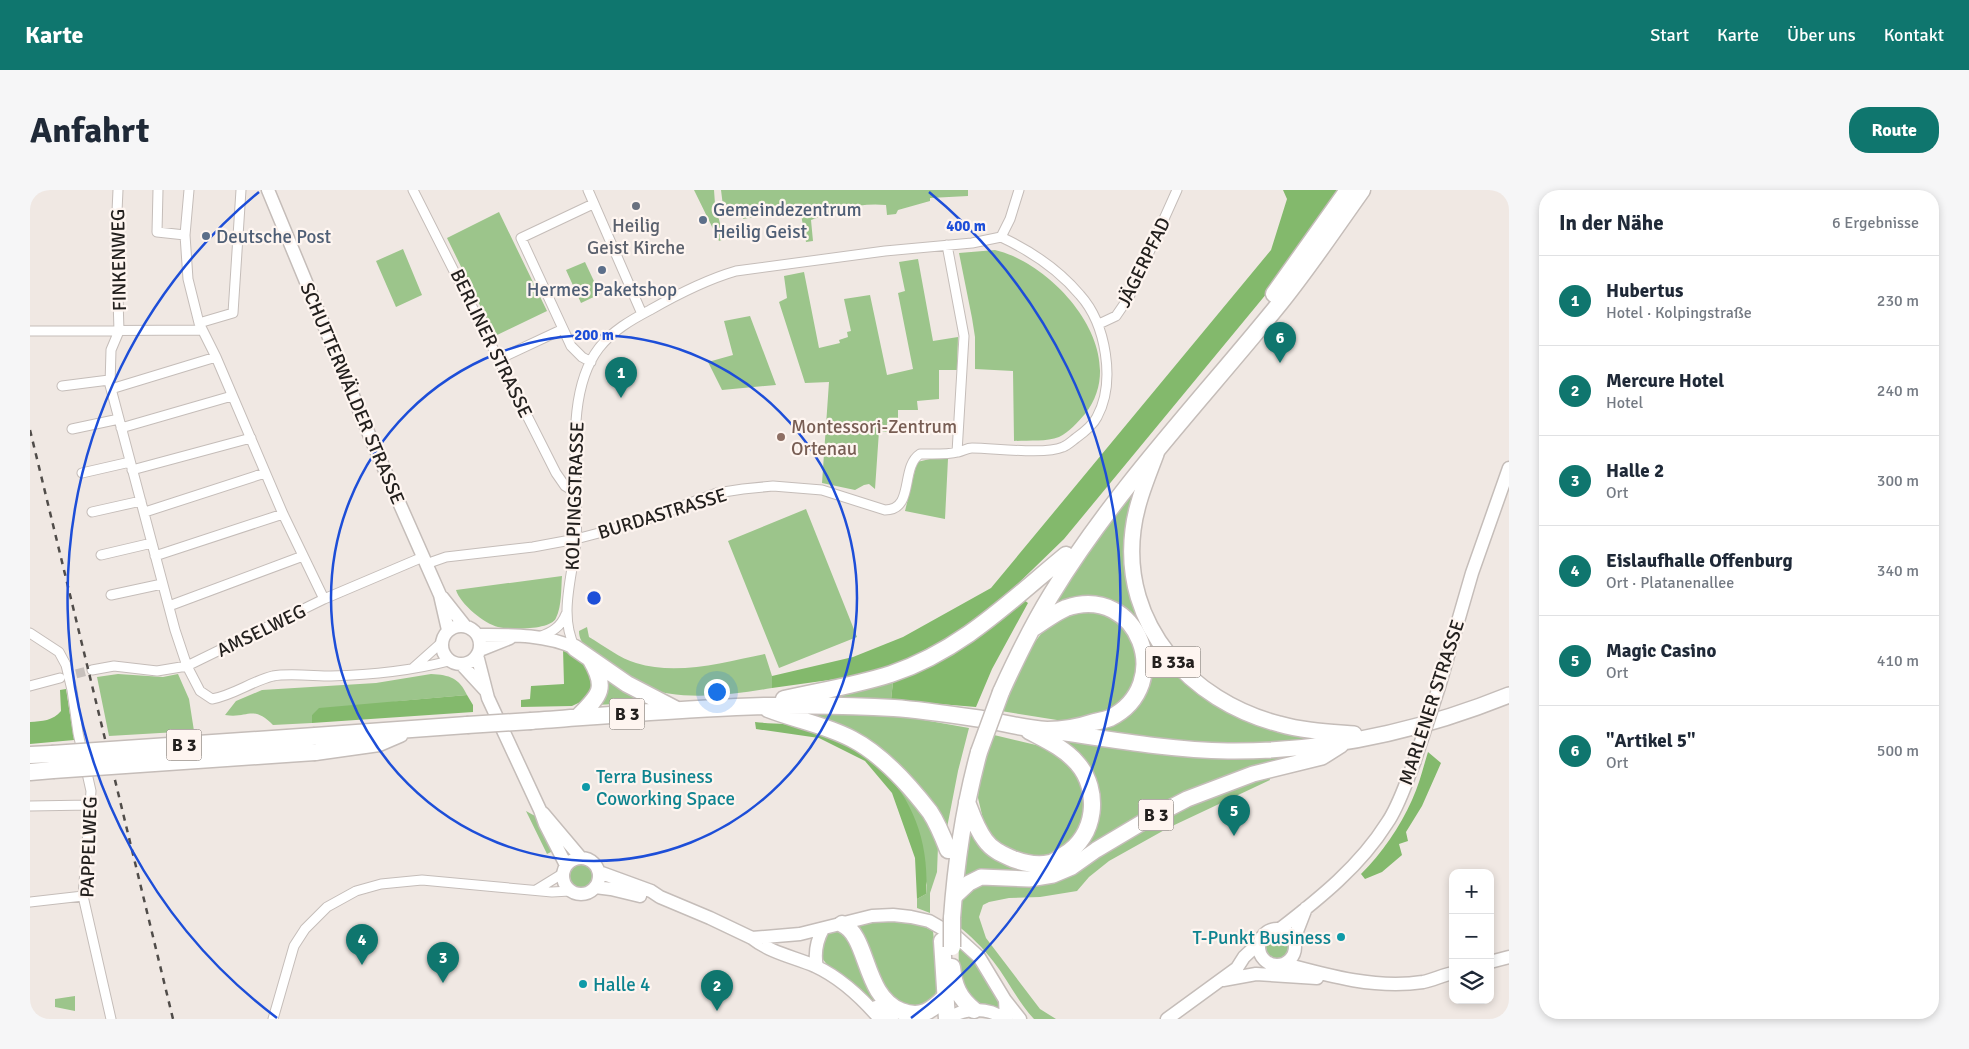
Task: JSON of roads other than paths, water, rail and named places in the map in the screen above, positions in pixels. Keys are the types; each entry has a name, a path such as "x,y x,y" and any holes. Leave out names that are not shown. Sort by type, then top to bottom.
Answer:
{"highway":[{"name":"B 33a","path":"948,1019 945,997 948,850 974,752 1017,636 1045,587 1100,508 1276,291 1348,190"},
{"name":"B 33a","path":"996,693 1075,558 1157,452 1287,295 1362,190"},
{"name":"B 3","path":"759,706 863,682 922,661 979,628 1066,555"},
{"name":"B 3","path":"53,762 315,744 379,743 413,729 759,706 895,708 1046,730 1080,726 1110,718 1130,704 1142,681 1145,661 1139,635 1122,614 1105,606 1081,605 1065,609 1032,629"},
{"path":"575,648 627,684 677,710"},
{"path":"578,717 596,700 600,690 598,672 591,660"},
{"path":"759,706 826,728 852,739 874,753 898,776 930,812 948,850"},
{"path":"966,802 975,824 986,841 999,854 1026,864 1051,863 1075,849 1081,841 1092,812 1092,793 1085,776 1076,763 1059,747 1018,725"},
{"name":"B 33a","path":"947,916 954,897 958,850 974,752"},
{"path":"30,755 53,762"},
{"path":"30,772 53,762"},
{"path":"842,924 852,931 876,988 893,1008 904,1013 916,1015 926,1013 945,997"},
{"name":"B 33a","path":"947,944 954,984 960,996 974,1010"}],"main road":[{"name":"SCHUTTERWÄLDER STRASSE","path":"268,190 371,439 440,595 448,630"},
{"name":"B 33a","path":"1157,452 1133,529 1131,556 1136,593 1146,620 1159,645 1178,667 1203,688 1235,708 1277,724 1305,730 1378,736"},
{"name":"MARLENER STRASSE","path":"1280,929 1336,884 1364,854 1388,822 1414,763 1472,574 1509,468"},
{"name":"SCHUTTERWÄLDER STRASSE","path":"440,595 465,626"},
{"path":"486,691 462,665 444,656 441,643 448,630 456,626 465,626 471,628 478,635 480,642 479,653 486,691 519,768 540,810 544,824 564,869 565,886 570,891 581,894 589,892 595,887 599,872"},
{"path":"478,635 539,637 556,640 575,648"},
{"path":"462,665 473,660 479,653 512,637"},
{"name":"B 3","path":"1046,730 1165,746 1227,751 1278,749 1378,736 1442,719 1509,695"},
{"name":"B 3","path":"954,897 969,883 981,877 1029,879 1053,875 1072,867 1142,822 1187,799 1252,774 1322,756 1347,741"},
{"path":"540,810 581,858"},
{"path":"564,869 573,859 581,858 593,862 599,872 651,892 752,938 767,948 833,975 863,1000 892,1019"},
{"path":"595,887 629,892 649,899 660,897"},
{"path":"1285,964 1291,959 1306,908"},
{"path":"752,938 800,934 872,916 893,915 929,921 946,929 968,945 1020,1019"},
{"path":"817,967 814,955 823,929"},
{"path":"1167,1019 1236,968 1244,957 1259,943 1267,931 1285,930 1305,960 1333,976"},
{"path":"1259,943 1260,954 1267,962"},
{"path":"1494,961 1509,957"},
{"path":"1236,968 1267,962 1276,965 1285,964 1357,982 1397,984 1424,981 1449,974"},
{"path":"1220,980 1271,973 1315,978 1333,976"},
{"path":"863,1000 880,1019"},
{"path":"948,1019 974,1010 991,1012 1005,1019 1005,1000"}],"street":[{"name":"FINKENWEG","path":"118,190 116,233 119,331"},
{"path":"158,190 157,232 185,235"},
{"path":"189,190 185,235 188,279 200,326 216,356 283,514 324,599"},
{"name":"FINKENWEG","path":"30,331 119,331 200,326 234,313 241,190"},
{"name":"BERLINER STRASSE","path":"413,190 556,473 564,486 575,492"},
{"path":"588,190 642,314"},
{"path":"1001,237 1010,219 1018,190"},
{"name":"JÄGERPFAD","path":"1099,324 1116,316 1129,297 1177,190"},
{"path":"591,362 576,353 571,346 521,238 593,204"},
{"name":"BURDASTRASSE","path":"424,560 514,550 576,539 633,524 717,493 743,489 773,486 822,490 886,510 894,510 900,506 912,464 920,454 957,452 969,448 1035,451 1063,448 1081,435 1097,418 1104,399 1107,374 1099,324 1082,296 1058,272 1021,246 1001,237"},
{"name":"KOLPINGSTRASSE","path":"575,648 570,636 566,614 576,539 576,418 580,390 591,362 599,348 618,329 680,293 736,271 834,257 972,243 1001,237"},
{"path":"947,245 964,336 957,452"},
{"path":"499,359 563,329"},
{"path":"119,331 111,350 110,384 145,512 168,606 187,666 200,691 212,699 225,697 274,676 366,676 449,660"},
{"path":"62,386 110,384 216,356"},
{"path":"72,428 120,423 232,396"},
{"path":"82,473 131,466 251,438"},
{"path":"145,512 265,472"},
{"path":"92,512 141,501"},
{"path":"155,556 283,514"},
{"path":"101,555 152,543"},
{"path":"168,606 303,556"},
{"name":"AMSELWEG","path":"92,670 114,666 157,671 187,666 324,599 424,560"},
{"path":"111,595 162,584"},
{"path":"539,637 555,630 561,625 566,614"},
{"name":"PAPPELWEG","path":"30,633 38,636 59,652 66,665 72,690 78,733 91,791 83,896 110,1019"},
{"path":"412,668 441,643"},
{"path":"30,686 60,678"},
{"path":"30,806 90,805"},
{"path":"536,890 564,869"},
{"path":"272,1019 294,946 305,929 335,901 356,891 380,884 422,880 552,892 570,891"},
{"path":"30,902 83,896"}],"tunnel":[{"path":"63,677 92,670"}],"railway":[{"path":"30,430 173,1019"}],"place":[{"name":"Heilig Geist Kirche","path":"636,206"},
{"name":"Gemeindezentrum Heilig Geist","path":"703,220"},
{"name":"Deutsche Post","path":"206,236"},
{"name":"Hermes Paketshop","path":"602,270"},
{"name":"\"Artikel 5\"","path":"1280,363"},
{"name":"Hubertus","path":"621,398"},
{"name":"Montessori-Zentrum Ortenau","path":"781,437"},
{"name":"Terra Business Coworking Space","path":"586,787"},
{"name":"Magic Casino","path":"1234,836"},
{"name":"T-Punkt Business","path":"1341,937"},
{"name":"Eislaufhalle Offenburg","path":"362,965"},
{"name":"Halle 2","path":"443,983"},
{"name":"Halle 4","path":"583,984"},
{"name":"Mercure Hotel","path":"717,1011"}]}
